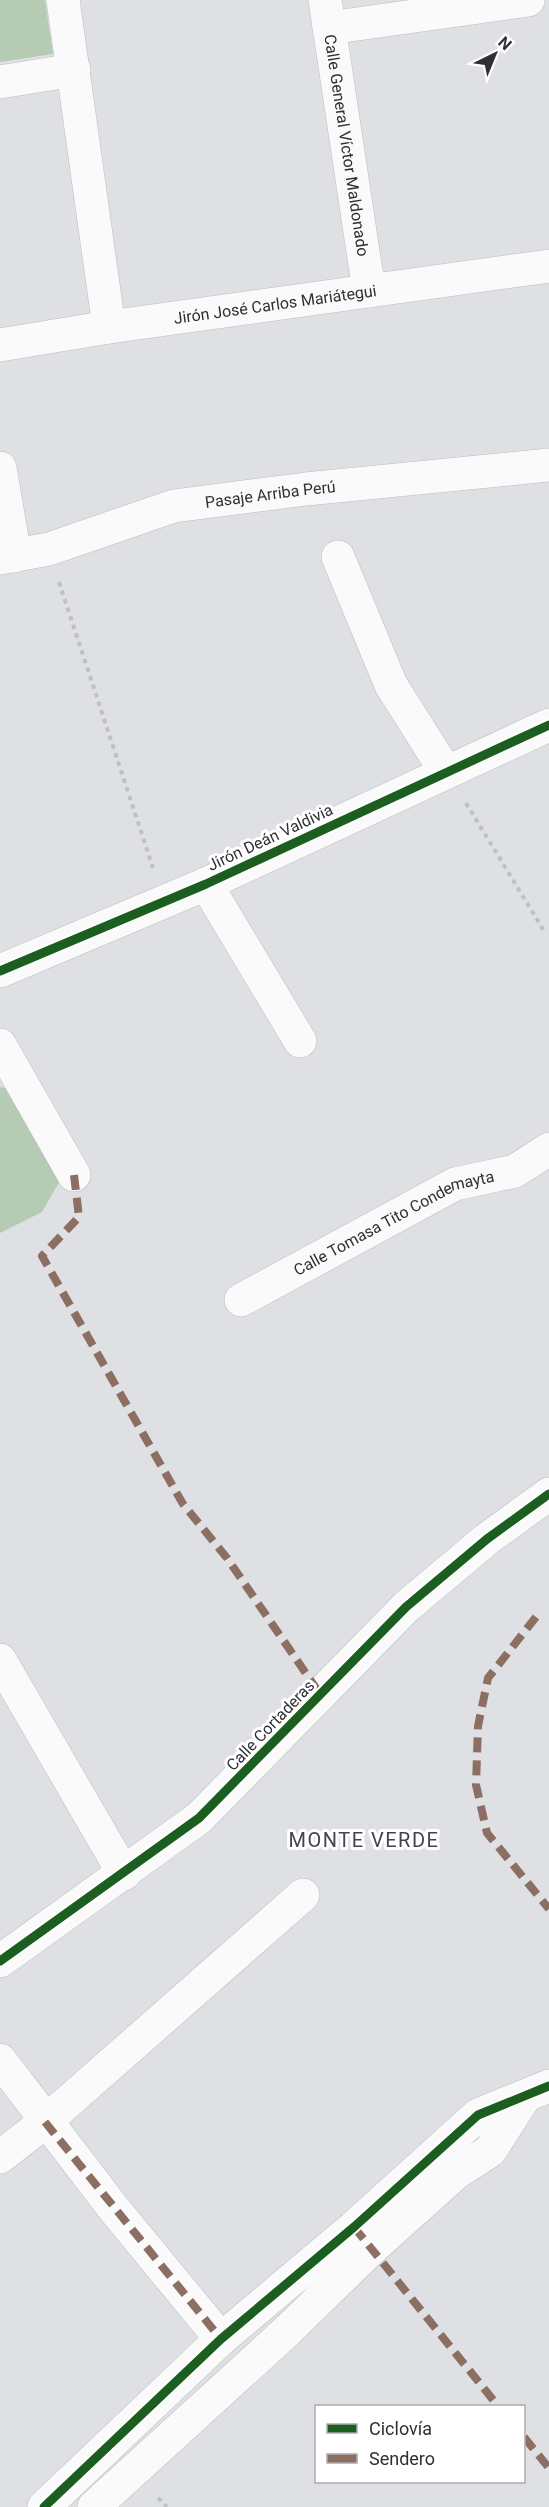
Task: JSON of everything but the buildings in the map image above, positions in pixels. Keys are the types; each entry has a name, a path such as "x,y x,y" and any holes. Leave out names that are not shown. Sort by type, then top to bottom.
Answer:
{"street":[{"path":"63,0 108,327"},
{"path":"327,14 528,0"},
{"name":"Calle General Víctor Maldonado","path":"327,14 369,291"},
{"path":"0,82 74,70"},
{"name":"Jirón José Carlos Mariátegui","path":"0,345 108,327 549,267"},
{"name":"Pasaje Arriba Perú","path":"7,557 49,549 174,506 306,489 549,465"},
{"path":"0,468 7,557"},
{"path":"338,557 391,685 446,772"},
{"name":"Jirón Deán Valdivia","path":"0,971 206,884 549,725"},
{"path":"206,884 300,1041"},
{"path":"0,1046 74,1175"},
{"name":"Calle Tomasa Tito Condemayta","path":"241,1300 455,1184 515,1171 549,1149"},
{"name":"Calle Cortaderas","path":"0,1961 199,1818 406,1607 487,1539 549,1494"},
{"path":"0,1660 124,1874"},
{"path":"0,2157 45,2122 303,1895"},
{"path":"0,2060 45,2122 221,2339"},
{"path":"44,2507 221,2339 354,2227 478,2115 537,2092"},
{"path":"94,2507 456,2173 490,2151 537,2092"}],"path":[{"path":"49,549 163,901"},
{"path":"446,772 510,871 544,931"}],"green space":[{"path":"0,0 45,0 53,54 0,62"},
{"path":"0,1087 15,1090 62,1177 42,1212 0,1233"}],"marked path":[{"path":"74,1175 79,1217 42,1256 183,1504 227,1558 320,1694"},
{"path":"536,1617 488,1678 478,1726 476,1785 487,1833 549,1909"},
{"path":"45,2122 221,2339"},
{"path":"354,2227 497,2405"},
{"path":"525,2438 549,2468"}],"cycle path":[{"path":"0,971 206,884 549,725"},
{"path":"0,1961 199,1818 406,1607 487,1539 549,1494"},
{"path":"44,2507 221,2339 354,2227 478,2115 549,2086"}],"district":[{"name":"MONTE VERDE","path":"364,1840"}]}
